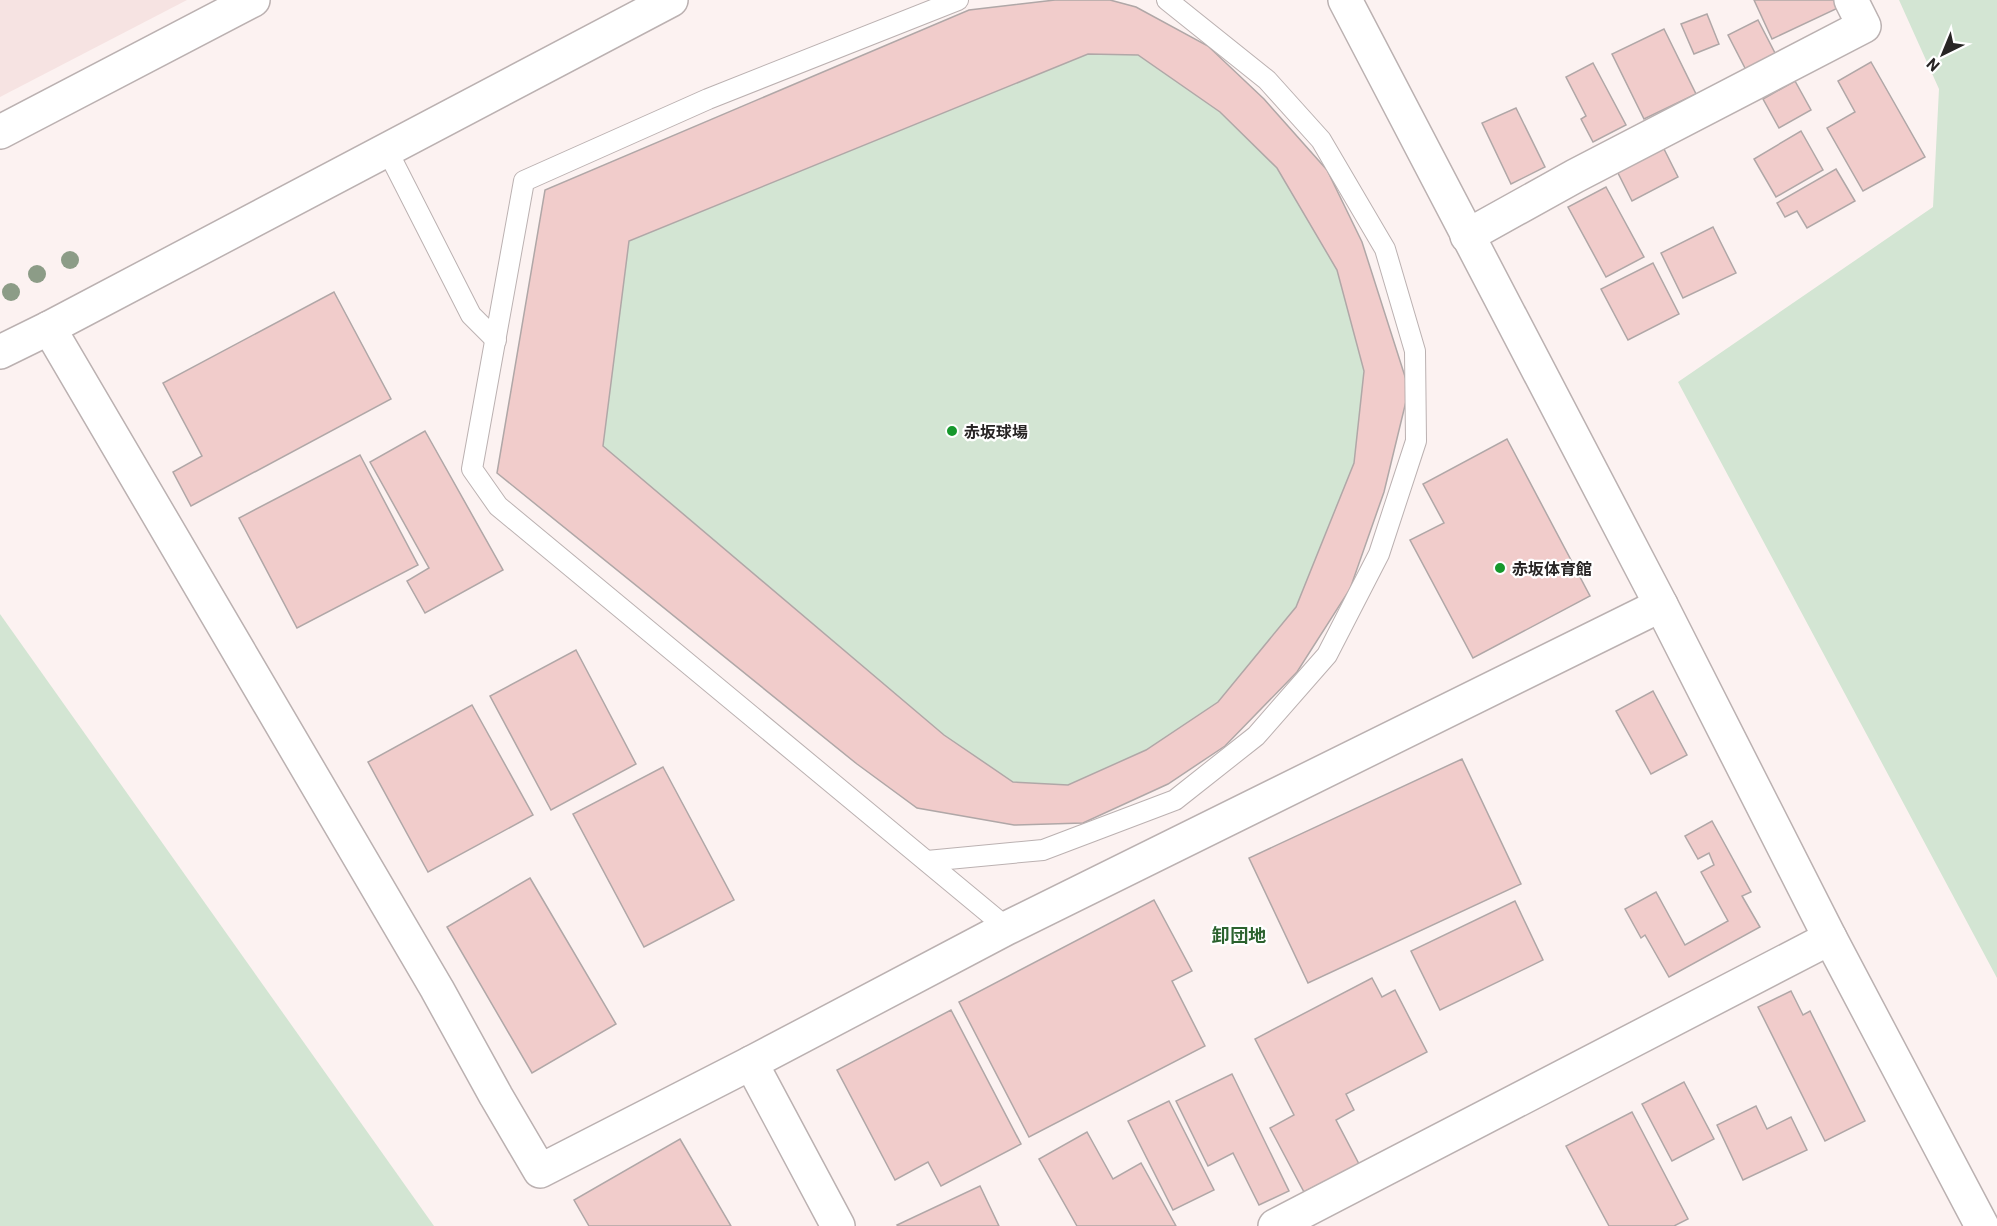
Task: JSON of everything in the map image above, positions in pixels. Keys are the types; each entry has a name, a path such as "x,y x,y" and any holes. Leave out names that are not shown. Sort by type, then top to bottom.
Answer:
{"street":[{"path":"0,132 253,0"},
{"path":"0,352 671,0"},
{"path":"1345,0 1661,604 1830,938 1982,1226"},
{"path":"1467,236 1575,176 1864,26 1851,0"},
{"path":"49,328 437,989 540,1171 752,1063 1007,928 1661,604"},
{"path":"1275,1226 1830,938"},
{"path":"752,1063 838,1226"}],"lane":[{"path":"958,0 708,99 524,181 472,469 498,506 1007,928"},
{"path":"927,861 1043,850 1175,800 1256,736 1327,655 1379,554 1416,441 1415,351 1385,249 1321,140 1267,80 1167,0"},
{"path":"387,150 471,315 496,340"}],"shaded area":[{"path":"0,0 187,0 0,97"}],"green space":[{"name":"赤坂球場","path":"1055,0 1110,0 1136,7 1208,46 1264,99 1327,170 1362,242 1409,389 1384,492 1350,589 1297,672 1225,746 1168,784 1083,823 1014,825 917,808 857,764 497,473 545,190 969,10"},
{"path":"1899,0 1997,0 1997,978 1678,382 1933,207 1939,89"},
{"path":"0,614 434,1226 0,1226"}],"building":[{"path":"1055,0 1110,0 1136,7 1208,46 1264,99 1327,170 1362,242 1409,389 1384,492 1350,589 1297,672 1225,746 1168,784 1083,823 1014,825 917,808 857,764 497,473 545,190 969,10","holes":["1088,54 1138,55 1220,112 1277,168 1337,270 1364,371 1354,463 1296,607 1218,702 1146,750 1068,785 1013,782 944,735 603,446 629,241"]},
{"path":"1754,0 1834,0 1838,8 1772,39"},
{"path":"1707,14 1719,44 1694,54 1681,24"},
{"path":"1758,20 1776,55 1746,70 1728,35"},
{"path":"1664,29 1696,94 1644,119 1612,54"},
{"path":"1871,62 1925,157 1863,191 1827,128 1855,112 1838,81"},
{"path":"1593,63 1626,125 1593,142 1581,119 1586,116 1566,77"},
{"path":"1795,81 1811,110 1779,128 1763,99"},
{"path":"1516,108 1545,167 1511,184 1482,123"},
{"path":"1801,131 1823,170 1776,197 1754,159"},
{"path":"1663,147 1678,177 1632,201 1617,171"},
{"path":"1836,169 1855,201 1807,228 1797,211 1785,217 1777,203"},
{"path":"1606,187 1644,257 1606,277 1568,207"},
{"path":"1713,227 1736,273 1683,298 1661,253"},
{"path":"1653,263 1679,314 1628,340 1601,289"},
{"path":"334,292 391,399 191,506 173,472 202,456 163,383"},
{"path":"425,431 503,570 425,613 407,581 429,568 370,462"},
{"name":"赤坂体育館","path":"1507,439 1590,596 1473,658 1410,540 1444,523 1423,484"},
{"path":"360,455 418,565 297,628 239,518"},
{"path":"576,650 636,764 551,810 490,696"},
{"path":"1653,691 1687,755 1651,774 1616,711"},
{"path":"472,705 533,815 428,872 368,762"},
{"path":"1462,759 1521,884 1308,983 1249,858"},
{"path":"663,767 734,900 644,947 573,814"},
{"path":"1712,821 1751,892 1742,896 1760,927 1669,977 1645,935 1641,938 1625,909 1656,892 1685,945 1728,921 1701,872 1714,865 1709,853 1698,859 1685,836"},
{"path":"530,878 616,1024 532,1073 447,927"},
{"path":"1154,900 1192,971 1172,981 1205,1046 1029,1137 959,1002"},
{"path":"1515,901 1543,960 1440,1010 1411,951"},
{"path":"1372,978 1382,997 1395,990 1427,1052 1346,1094 1354,1110 1336,1120 1359,1164 1304,1192 1270,1128 1294,1115 1255,1039"},
{"path":"1791,991 1803,1015 1810,1011 1865,1121 1825,1141 1758,1007"},
{"path":"951,1010 1021,1144 941,1186 928,1162 895,1180 837,1070"},
{"path":"1232,1074 1289,1191 1259,1205 1233,1153 1208,1166 1176,1101"},
{"path":"1684,1082 1714,1139 1672,1161 1642,1104"},
{"path":"1169,1101 1214,1190 1173,1210 1128,1121"},
{"path":"1756,1106 1767,1129 1791,1117 1807,1150 1743,1180 1717,1125"},
{"path":"1632,1112 1688,1219 1674,1226 1609,1226 1566,1146"},
{"path":"1087,1132 1113,1179 1141,1163 1176,1226 1077,1226 1039,1159"},
{"path":"680,1139 731,1226 589,1226 574,1200"},
{"path":"980,1186 999,1226 897,1225"}],"place":[{"name":"赤坂球場","path":"952,431"},
{"name":"赤坂体育館","path":"1500,568"}],"district":[{"name":"卸団地","path":"1239,935"}]}
